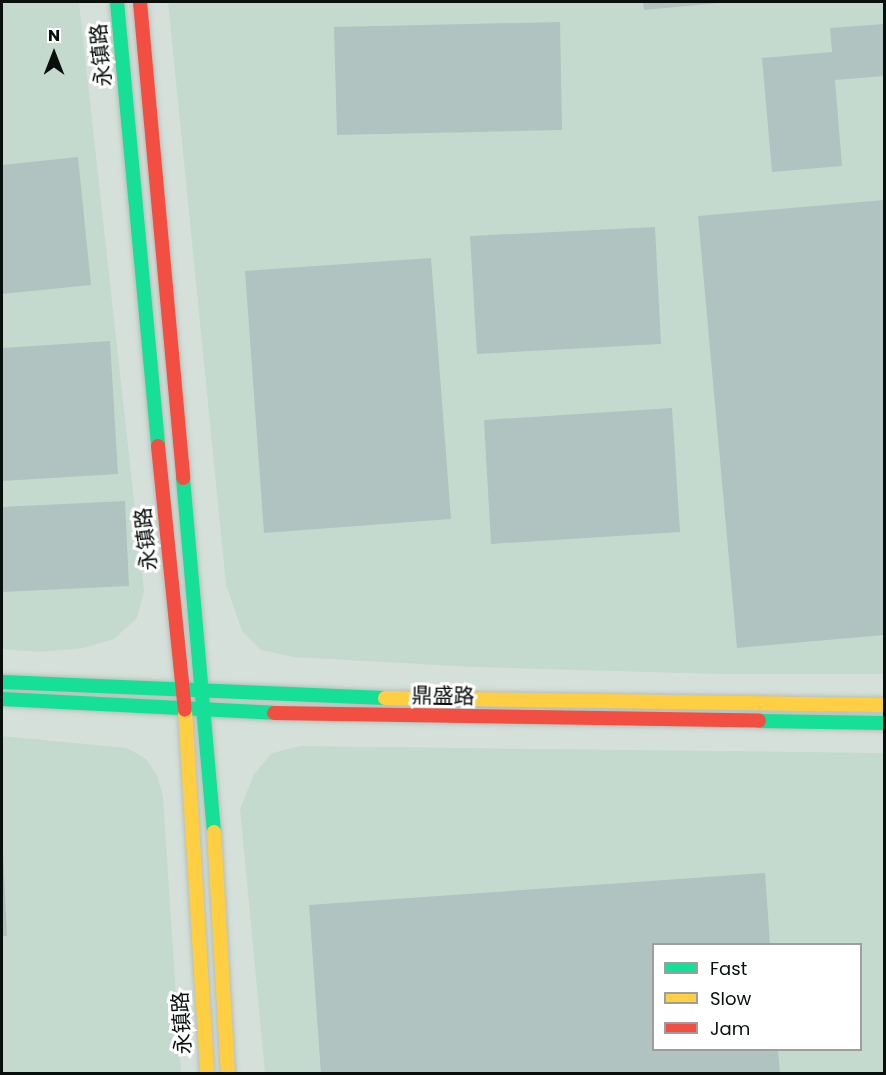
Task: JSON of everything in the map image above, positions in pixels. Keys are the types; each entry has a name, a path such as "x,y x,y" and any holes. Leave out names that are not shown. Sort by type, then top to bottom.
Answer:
{"street":[{"name":"永镇路","path":"117,2 133,205 184,710 207,1074"},
{"name":"永镇路","path":"140,2 156,206 205,693 228,1074"},
{"name":"鼎盛路","path":"2,682 205,693 680,705 885,705"},
{"name":"鼎盛路","path":"2,699 206,711 885,723"}],"shaded area":[{"path":"2,2 79,2 144,591 137,618 114,639 84,648 39,652 2,649"},
{"path":"168,2 884,2 884,674 717,674 473,667 293,657 261,650 242,631 226,585"},
{"path":"2,736 127,748 146,759 157,775 163,796 181,1073 2,1073"},
{"path":"301,746 884,753 884,1073 265,1073 240,809 254,774 272,753"}],"building":[{"path":"643,2 719,2 719,3 644,10"},
{"path":"560,22 562,130 337,135 334,27"},
{"path":"884,24 884,76 835,80 842,166 772,172 762,58 832,52 830,28"},
{"path":"78,157 91,285 2,294 2,165"},
{"path":"884,200 884,635 737,648 698,216"},
{"path":"655,227 661,344 477,354 470,236"},
{"path":"431,258 451,519 264,533 245,271"},
{"path":"110,341 118,474 2,481 2,348"},
{"path":"672,408 680,532 491,544 484,420"},
{"path":"125,501 129,586 2,592 2,507"},
{"path":"2,828 7,936 2,936"},
{"path":"765,873 770,943 652,943 652,1051 778,1051 780,1074 321,1074 309,905"}],"traffic: fast":[{"path":"117,2 158,446"},
{"path":"183,478 214,832"},
{"path":"2,682 385,698"},
{"path":"2,699 274,713"},
{"path":"759,721 884,723"}],"traffic: slow":[{"path":"385,698 884,705"},
{"path":"185,710 207,1074"},
{"path":"214,832 228,1074"}],"traffic: jam":[{"path":"140,2 183,478"},
{"path":"158,446 185,710"},
{"path":"274,713 759,721"}]}
